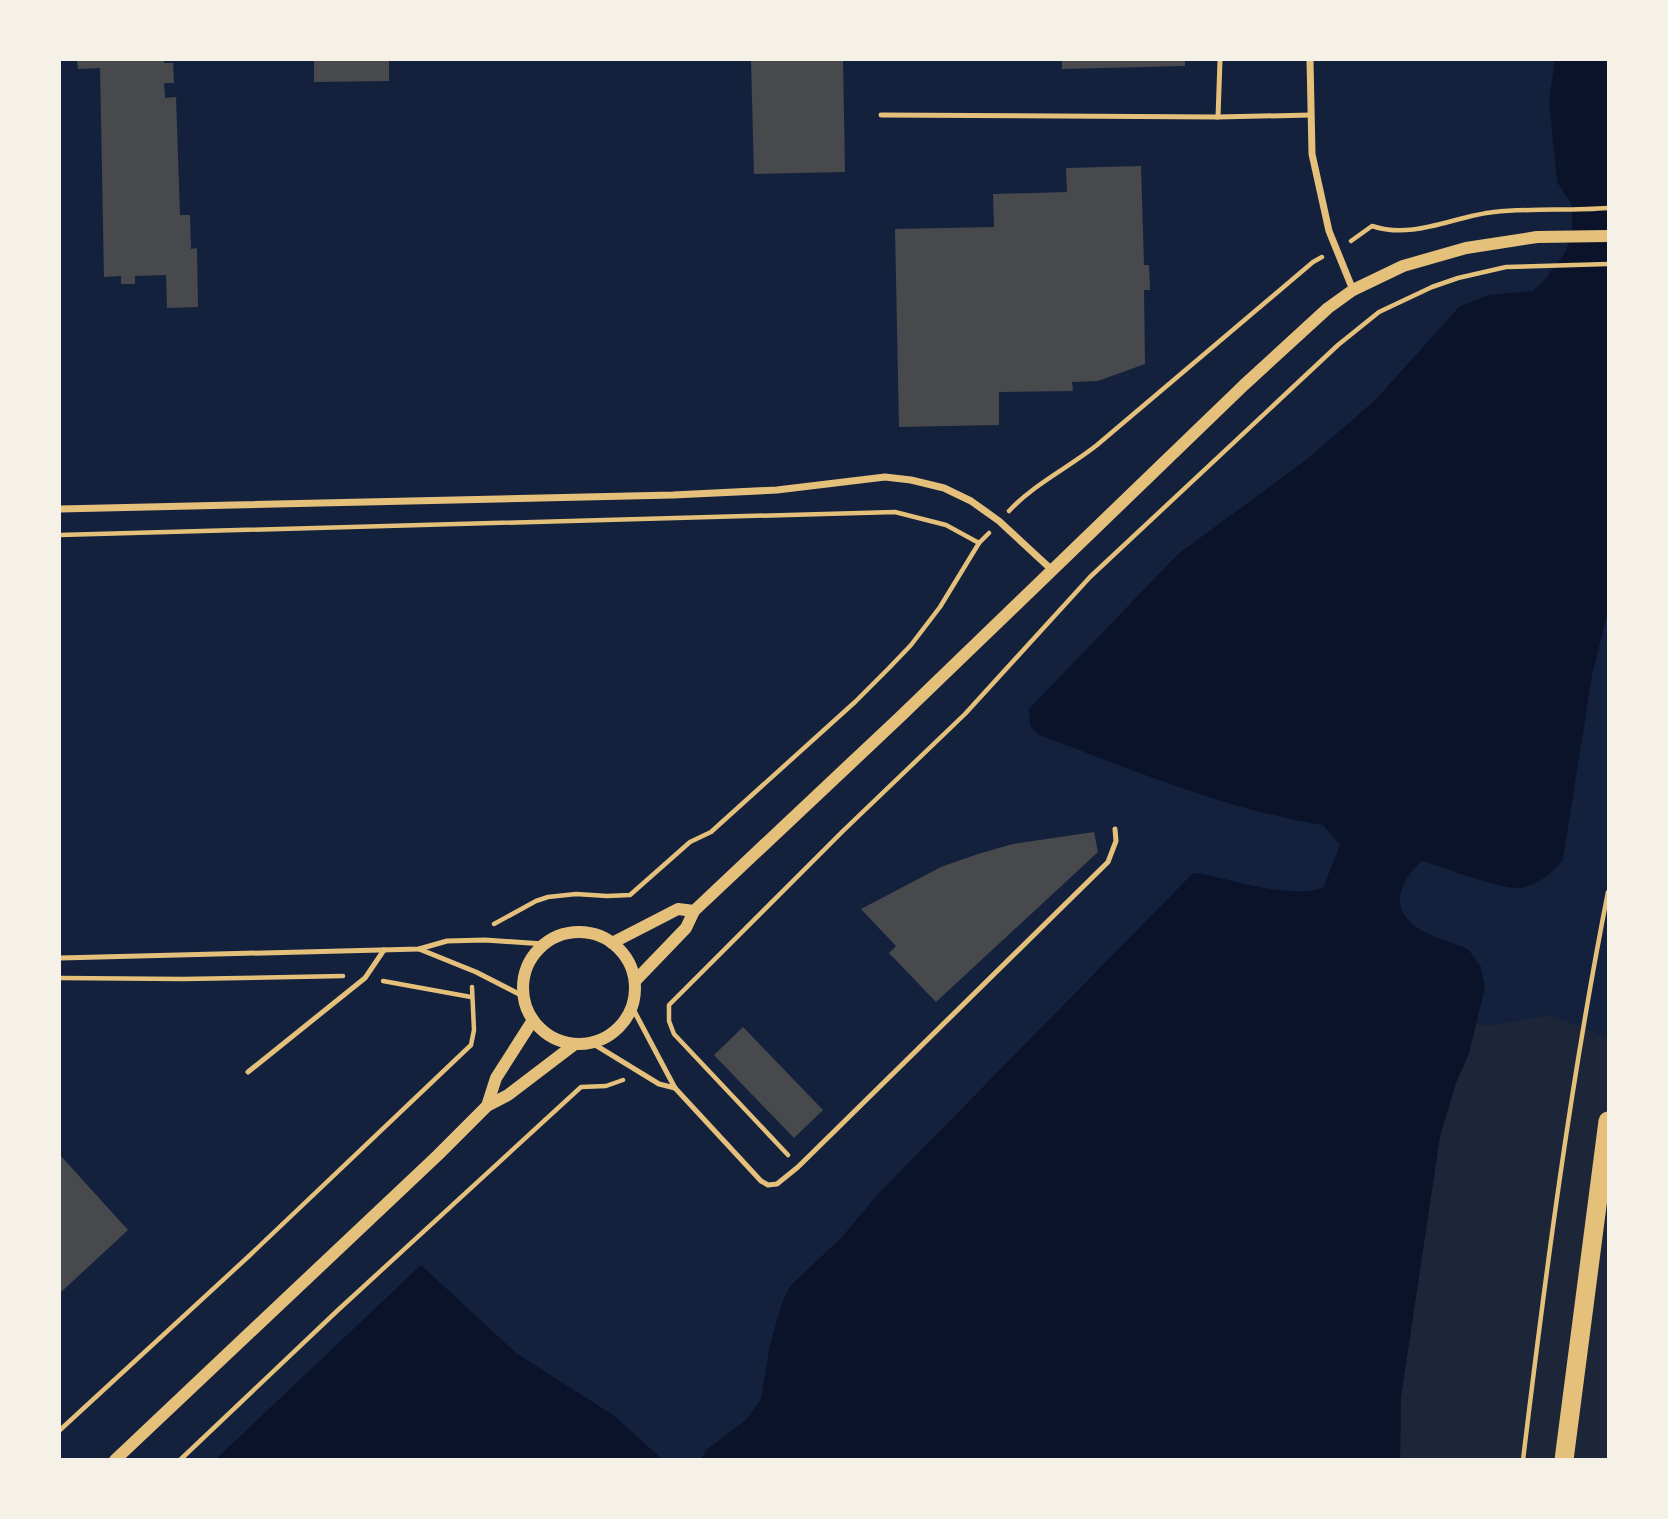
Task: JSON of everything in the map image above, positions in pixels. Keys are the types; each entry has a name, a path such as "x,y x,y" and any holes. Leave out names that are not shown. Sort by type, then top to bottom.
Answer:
{"highway":[{"path":"1564,1460 1608,1121"}],"street":[{"path":"1310,60 1312,154 1329,231 1353,290"},
{"path":"635,981 686,928 694,911 1244,384 1328,308 1353,290 1403,266 1466,248 1537,237 1608,236"},
{"path":"60,509 673,495 777,490 885,477 944,488 971,501 999,521 1052,570"},
{"path":"612,943 678,909 694,911"},
{"path":"578,932 601,937 612,943 627,960 635,981 632,1007 616,1030 592,1043 575,1044 551,1037 533,1020 523,996 526,967 534,954 554,937 578,932"},
{"path":"487,1107 496,1078 533,1020"},
{"path":"115,1460 487,1107 508,1096 575,1044"}],"lane":[{"path":"1218,117 1220,60"},
{"path":"881,115 1311,115"},
{"path":"632,1007 675,1088 768,1185 777,1184 798,1167 1108,862 1116,841 1115,829"},
{"path":"60,958 419,949 447,941 485,940 544,944"},
{"path":"419,949 476,972 523,996"},
{"path":"248,1072 365,978 384,950"},
{"path":"592,1043 659,1084 675,1088"}],"path":[{"path":"630,895 690,842 711,832 725,820 890,668 940,607 979,543 1023,495 1069,467 1097,445 1312,262 1372,226 1389,230 1419,229 1491,212 1608,208"},
{"path":"798,1167 674,1034 669,1021 669,1005 844,830 965,714 1090,577 1338,345 1379,312 1432,287 1490,270 1608,264"},
{"path":"60,535 895,512 946,525 979,543"},
{"path":"1523,1460 1575,1076 1608,892"},
{"path":"60,978 344,976 471,997"},
{"path":"60,1430 249,1256 471,1045"},
{"path":"180,1460 337,1311 581,1087"}],"shaded area":[{"path":"1555,60 1608,60 1608,610 1592,676 1563,859 1537,882 1518,888 1484,881 1422,861 1408,876 1401,893 1400,902 1407,919 1434,936 1468,949 1481,967 1485,987 1469,1053 1456,1083 1440,1136 1401,1397 1400,1459 701,1460 706,1450 746,1420 761,1399 770,1345 782,1303 790,1286 841,1238 879,1193 1192,874 1278,890 1309,891 1323,888 1340,845 1323,825 1215,799 1039,735 1030,726 1029,709 1178,554 1306,460 1357,416 1378,397 1459,307 1488,295 1532,291 1543,282 1566,251 1572,231 1572,205 1557,182 1549,101"},
{"path":"1551,1015 1608,1038 1608,1459 1400,1460 1401,1397 1440,1136 1456,1083 1469,1053 1476,1025 1494,1025"},
{"path":"421,1265 516,1353 613,1415 662,1459 216,1459"}],"building":[{"path":"77,60 164,60 164,63 173,63 174,83 164,83 165,98 176,97 180,215 190,215 191,249 197,248 198,307 167,308 166,275 135,276 135,284 121,284 121,276 104,277 100,68 78,69"},
{"path":"314,60 389,60 389,81 314,82"},
{"path":"751,60 843,60 845,172 754,174"},
{"path":"1062,60 1185,60 1185,66 1062,69"},
{"path":"1141,166 1144,265 1149,265 1150,290 1144,290 1145,364 1098,381 1072,382 1073,391 999,392 999,425 899,427 895,229 994,227 993,194 1067,192 1066,168"},
{"path":"1094,832 1098,852 936,1002 889,953 896,946 861,909 941,867 978,854 1013,844"},
{"path":"743,1027 823,1110 794,1138 714,1055"},
{"path":"60,1155 128,1230 60,1293"}]}
